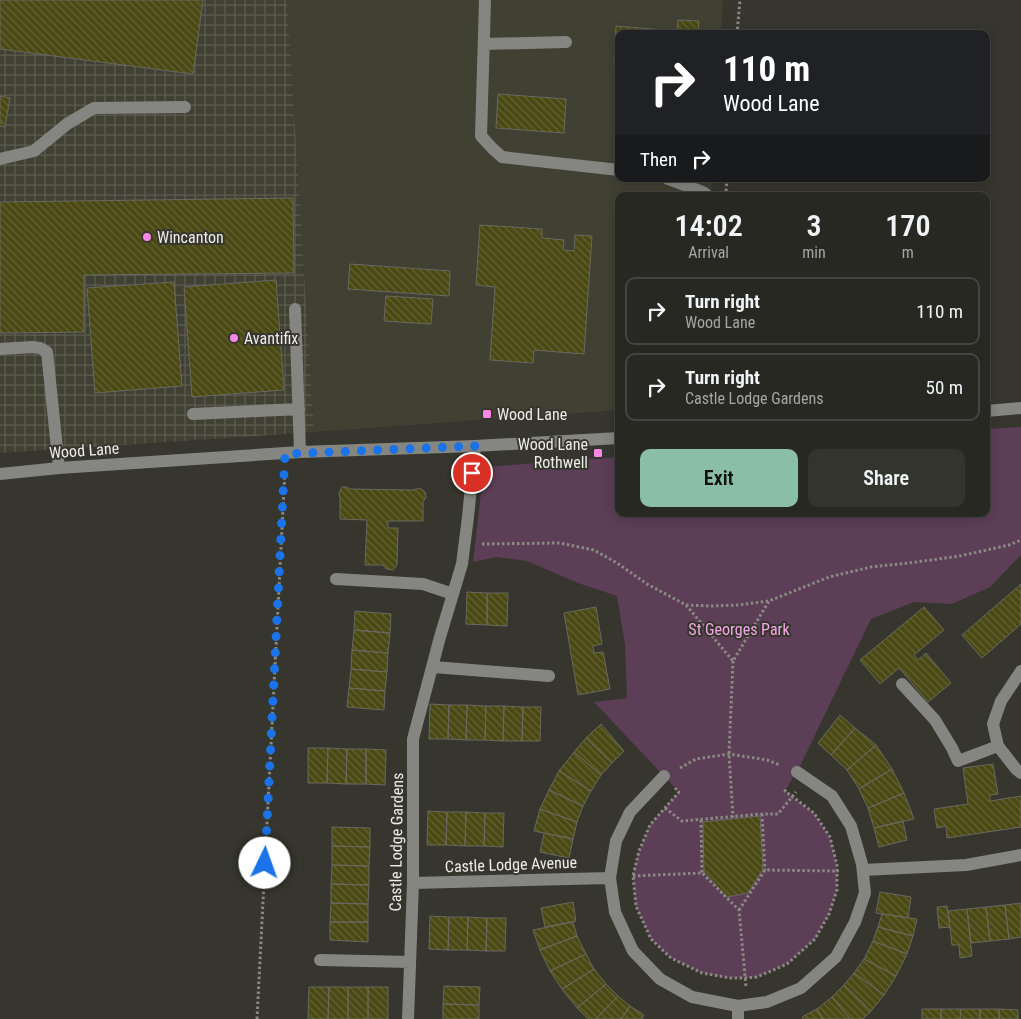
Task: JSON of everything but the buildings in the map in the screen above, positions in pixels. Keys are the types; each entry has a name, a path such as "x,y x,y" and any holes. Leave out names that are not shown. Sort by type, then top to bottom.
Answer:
{"street":[{"path":"485,0 481,136 502,157 615,170"},
{"path":"484,44 566,42"},
{"path":"0,160 34,151 66,124 94,108 185,107"},
{"path":"676,182 703,192"},
{"path":"295,308 300,452"},
{"path":"0,349 32,347 40,348 47,352 59,468"},
{"path":"990,411 1021,408"},
{"path":"193,414 299,409"},
{"name":"Wood Lane","path":"0,474 59,468 300,452 475,446 615,438"},
{"name":"Castle Lodge Gardens","path":"408,1019 413,883 413,739 440,637 462,564 475,446"},
{"path":"336,579 423,584 453,594"},
{"path":"432,667 549,676"},
{"path":"1021,671 1001,701 993,724 998,746 1021,774"},
{"path":"902,684 935,720 958,762 998,746"},
{"path":"664,776 630,812 616,841 610,878 615,912 633,951 660,979 692,997 741,1010 801,988 836,957 855,922 865,893 862,864 851,826 832,796 802,775"},
{"path":"863,870 966,865 1021,855"},
{"name":"Castle Lodge Avenue","path":"413,883 610,878"},
{"path":"320,960 410,962"}],"path":[{"path":"737,30 740,0"},
{"path":"257,1019 285,454"},
{"path":"686,605 738,605 769,600 829,577 871,567 960,556 1008,545 1021,540"},
{"path":"464,545 559,543 594,550 647,584 686,605 733,661"},
{"path":"733,817 729,754 733,661 769,600"},
{"path":"664,776 696,759 729,754 767,760 802,775"},
{"path":"673,786 679,792 650,825 639,851 633,876 636,906 651,939 671,958 702,973 730,978 758,977 787,964 815,939 829,914 837,890 838,871 830,837 814,813 784,791 802,775"},
{"path":"646,794 682,821 778,814 792,797 802,775"},
{"path":"741,1010 745,978 739,910 765,870 762,814"},
{"path":"700,820 702,873 739,910"},
{"path":"765,870 863,870"},
{"path":"610,878 702,873"}],"shaded area":[{"path":"0,0 287,0 314,432 0,453"},
{"path":"287,0 723,0 721,30 615,30 615,182 712,182 711,192 615,192 615,410 314,432"}],"green space":[{"name":"St Georges Park","path":"1021,427 1021,555 990,587 952,604 914,602 871,619 800,766 785,791 814,813 830,837 837,865 837,890 829,914 815,939 787,964 757,977 730,978 702,973 671,958 651,939 636,906 633,876 639,851 650,825 679,792 594,702 627,698 625,645 617,596 578,583 527,561 497,557 473,562 484,467 615,457 615,517 990,517 990,429"}],"place":[{"name":"Wincanton","path":"147,237"},
{"name":"Avantifix","path":"234,338"},
{"name":"Wood Lane","path":"487,414"},
{"name":"Wood Lane Rothwell","path":"598,453"}],"route":[{"path":"265,863 285,454 475,446 472,473"}]}
